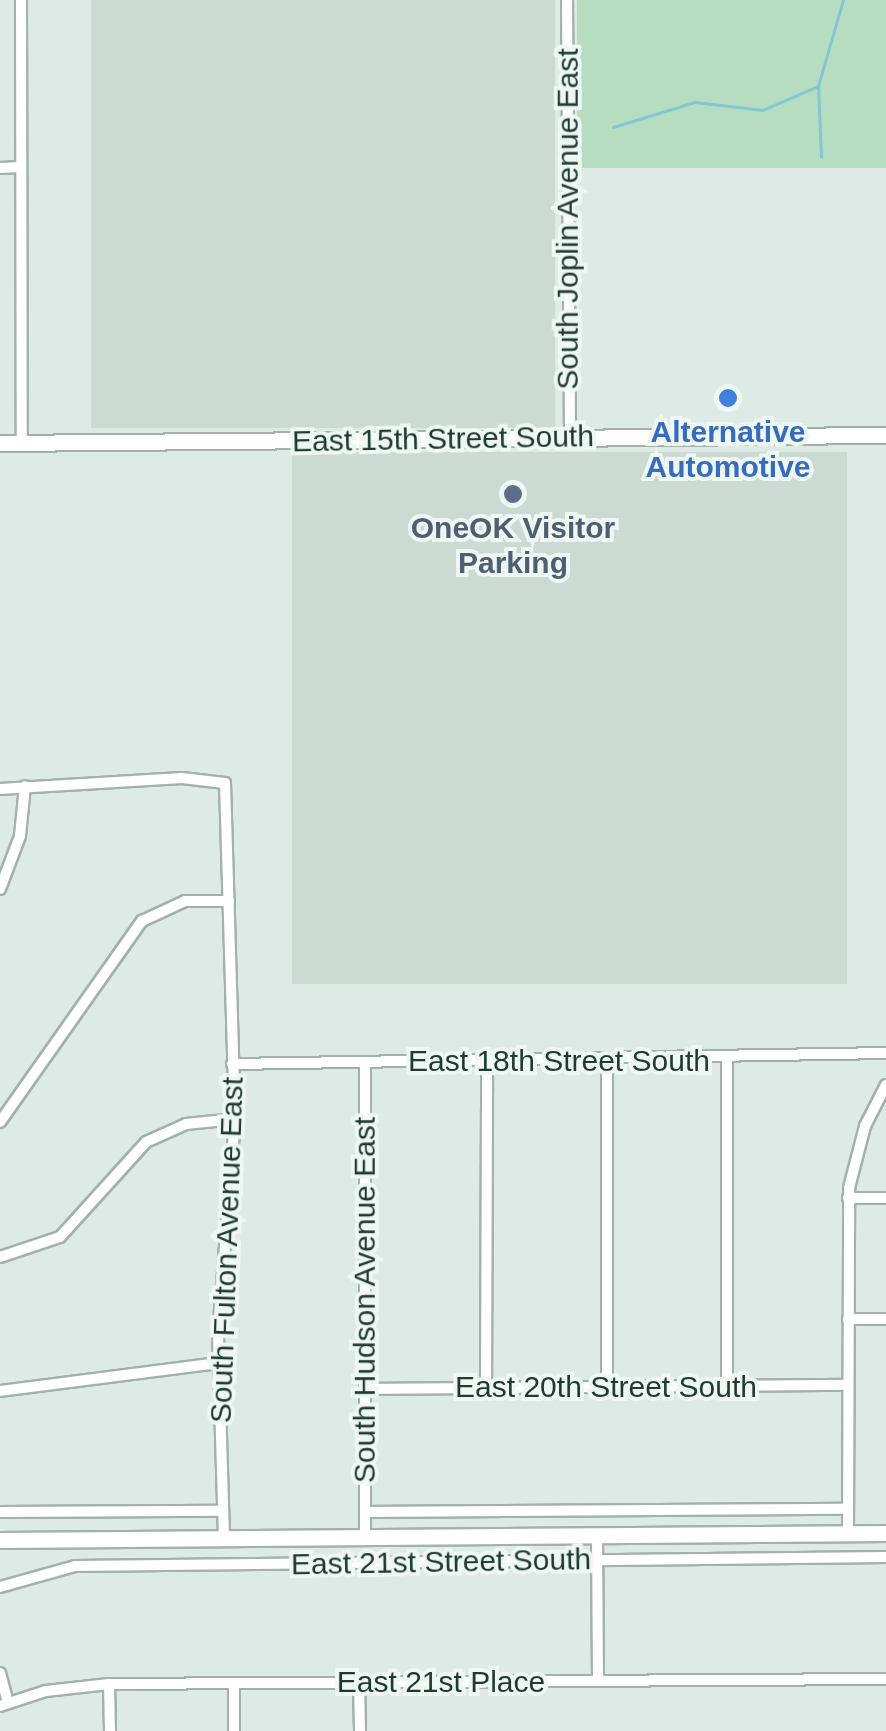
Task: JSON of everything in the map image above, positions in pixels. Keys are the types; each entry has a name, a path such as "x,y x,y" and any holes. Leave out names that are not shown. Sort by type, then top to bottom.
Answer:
{"main road":[{"name":"East 15th Street South","path":"0,442 886,435"},
{"name":"East 21st Street South","path":"0,1540 886,1533"}],"street":[{"path":"22,0 22,442"},
{"name":"South Joplin Avenue East","path":"567,0 570,438"},
{"path":"0,168 21,168"},
{"name":"South Fulton Avenue East","path":"25,786 182,778 225,782 234,1119 219,1363 224,1538"},
{"path":"0,789 25,786 20,836 0,889"},
{"path":"0,1122 118,947 158,912 184,901 228,901"},
{"name":"East 18th Street South","path":"232,1064 727,1060 886,1053"},
{"path":"726,1386 727,1060"},
{"path":"606,1061 607,1387"},
{"name":"South Hudson Avenue East","path":"365,1062 365,1537"},
{"path":"486,1388 487,1062"},
{"path":"848,1533 848,1198 856,1151 886,1085"},
{"path":"0,1257 60,1237 146,1142 186,1124 234,1119"},
{"path":"848,1198 886,1198"},
{"path":"848,1319 886,1319"},
{"path":"0,1391 219,1363"},
{"name":"East 20th Street South","path":"364,1389 848,1386"},
{"name":"East 21st Street South","path":"365,1512 848,1509"},
{"path":"0,1512 224,1511"},
{"path":"597,1535 598,1681"},
{"name":"East 21st Street South","path":"0,1588 74,1566 886,1557"},
{"path":"0,1673 4,1704"},
{"name":"East 21st Place","path":"4,1704 109,1684 886,1679"},
{"path":"360,1682 360,1731"},
{"path":"109,1684 110,1731"},
{"path":"234,1684 234,1731"}],"shaded area":[{"path":"91,0 555,0 555,428 91,428"},
{"path":"292,452 847,452 847,984 292,984"}],"green space":[{"path":"577,0 886,0 886,168 577,168"}],"waterway":[{"path":"821,157 818,86 843,0"},
{"path":"613,127 695,102 763,110 818,86"}],"place":[{"name":"Alternative Automotive","path":"728,398"},
{"name":"OneOK Visitor Parking","path":"513,494"}]}
